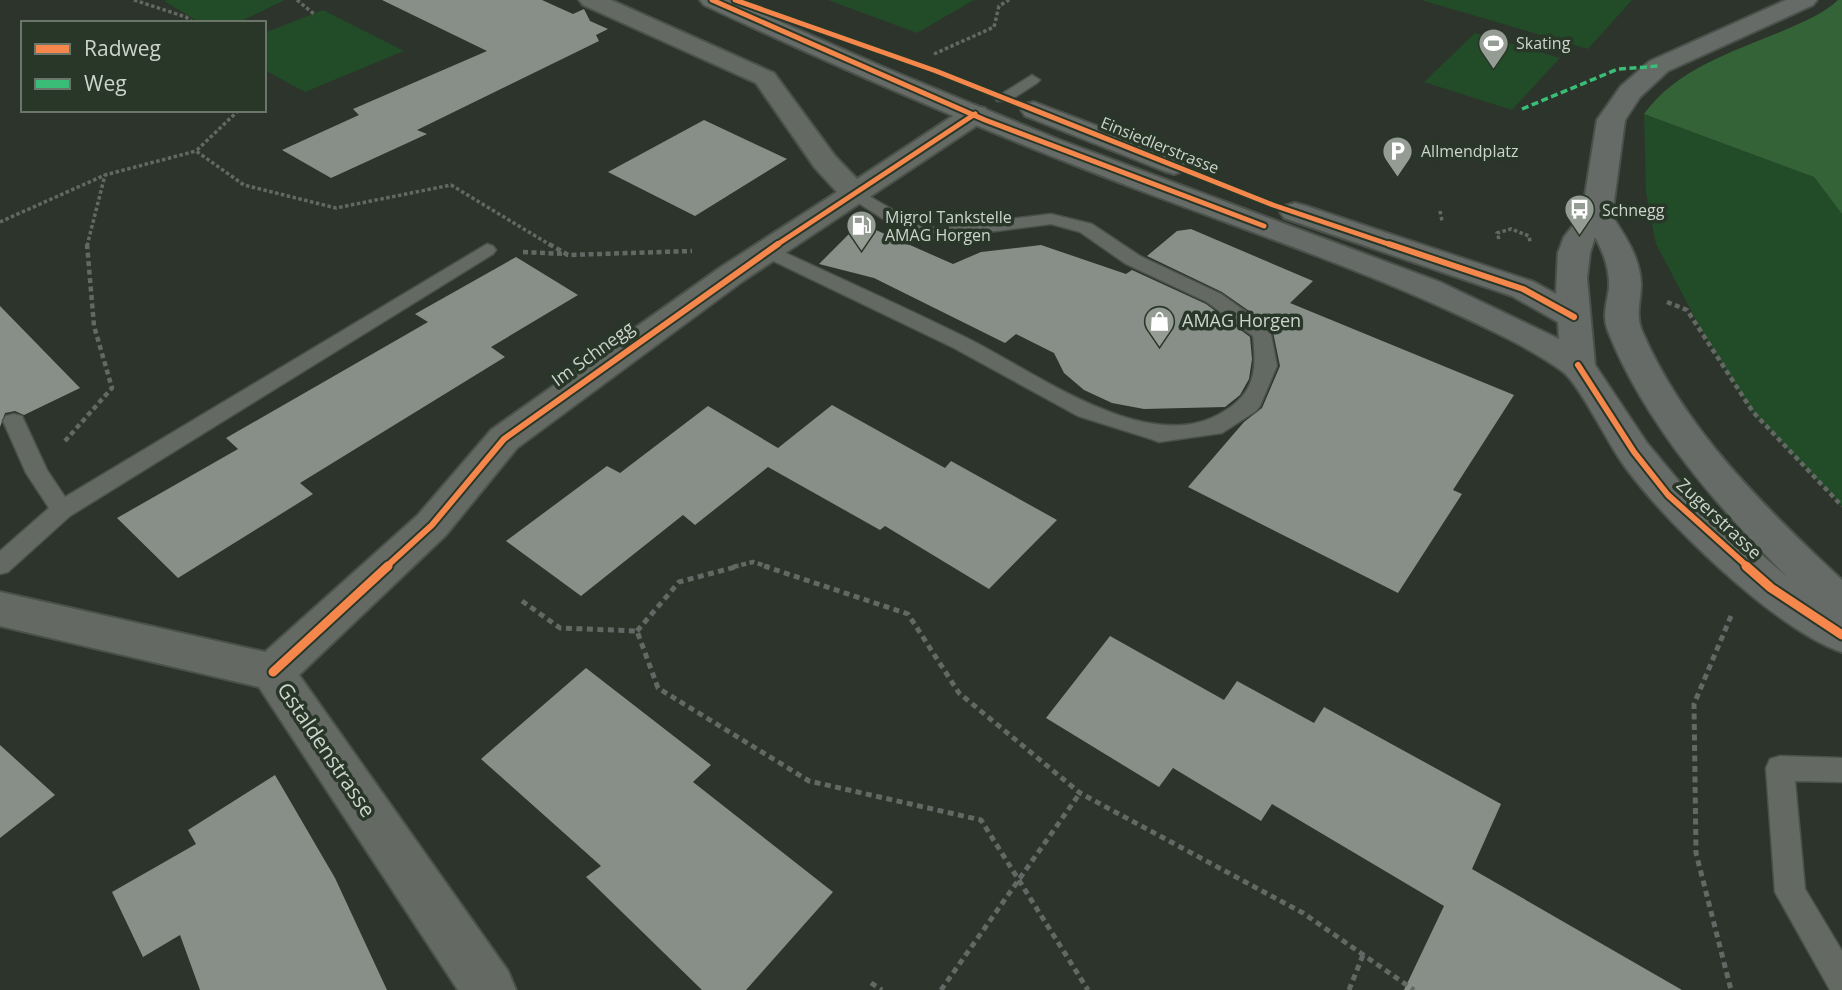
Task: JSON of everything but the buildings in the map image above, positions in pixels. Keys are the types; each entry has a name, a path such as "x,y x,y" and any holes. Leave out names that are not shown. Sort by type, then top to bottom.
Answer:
{"main road":[{"name":"Einsiedlerstrasse","path":"712,0 794,38 1523,289 1574,317"},
{"name":"Einsiedlerstrasse","path":"735,0 923,67 1094,163 1264,226 1492,316 1578,365"},
{"name":"Zugerstrasse","path":"1805,0 1659,66 1630,92 1611,120 1597,216 1579,237 1571,278 1578,365 1634,452 1668,495 1771,588 1842,635"},
{"path":"1597,216 1621,258 1625,283 1622,323"},
{"name":"Einsiedlerstrasse","path":"1492,316 1523,319 1574,317 1622,323"},
{"name":"Zugerstrasse","path":"1622,323 1644,368 1677,424 1717,478 1785,551 1842,606"}],"street":[{"path":"590,0 765,79 825,162 855,193"},
{"name":"Im Schnegg","path":"273,672 432,525 504,439 666,320 989,106"},
{"name":"Gstaldenstrasse","path":"0,609 273,672 489,990"}],"lane":[{"path":"989,106 1032,80"},
{"path":"767,251 961,343 1086,411 1158,434 1214,428 1249,406 1267,366 1263,333 1214,298 1133,260 1086,228 1051,219 933,234 894,218 855,193"},
{"path":"0,565 62,510 487,250"},
{"path":"14,421 37,473 62,510"},
{"path":"1842,770 1780,768 1790,892 1842,981"}],"path":[{"path":"134,0 186,17 191,21"},
{"path":"297,0 314,14"},
{"path":"934,54 994,27 999,6 1009,0"},
{"path":"0,222 105,174 196,151 237,112"},
{"path":"196,151 244,185 336,208 451,185 568,254"},
{"path":"37,473 112,388 94,326 87,240 105,174"},
{"path":"1502,242 1497,233 1502,229 1519,231 1529,236 1527,249"},
{"path":"487,250 568,254 767,251"},
{"path":"1662,300 1687,310 1753,412 1842,506"},
{"path":"636,631 679,582 753,562 908,614 959,693 1080,793 1303,913 1414,990"},
{"path":"522,601 560,628 636,631"},
{"path":"1731,990 1696,853 1694,704 1734,610"},
{"path":"636,631 658,688 808,781 981,820 1088,990"},
{"path":"941,990 1080,793"},
{"path":"1349,990 1363,955"},
{"path":"871,983 882,990"}],"green space":[{"path":"283,0 241,21 197,21 164,1"},
{"path":"828,0 974,0 917,33"},
{"path":"1421,0 1632,0 1588,49"},
{"path":"1842,0 1842,214 1814,177 1644,114 1658,98 1691,72 1728,53 1807,20"},
{"path":"323,10 404,51 305,92 266,70 266,32"},
{"name":"Skating","path":"1475,33 1560,58 1512,110 1424,82"},
{"path":"1644,114 1814,177 1842,214 1842,506 1753,412 1704,335 1656,244 1646,193"}],"marked path":[{"path":"1522,109 1618,69 1659,66"}],"cycle path":[{"path":"712,0 985,120 1264,226"},
{"path":"735,0 936,71 1273,205 1523,289 1574,317"},
{"path":"273,672 432,525 504,439 732,274 975,114"},
{"path":"1578,365 1634,452 1668,495 1771,588 1842,635"}],"place":[{"name":"Skating","path":"1493,70"},
{"name":"Allmendplatz","path":"1398,178"},
{"name":"Schnegg","path":"1579,237"},
{"name":"Migrol Tankstelle AMAG Horgen","path":"862,253"},
{"name":"AMAG Horgen","path":"1159,348"}]}
